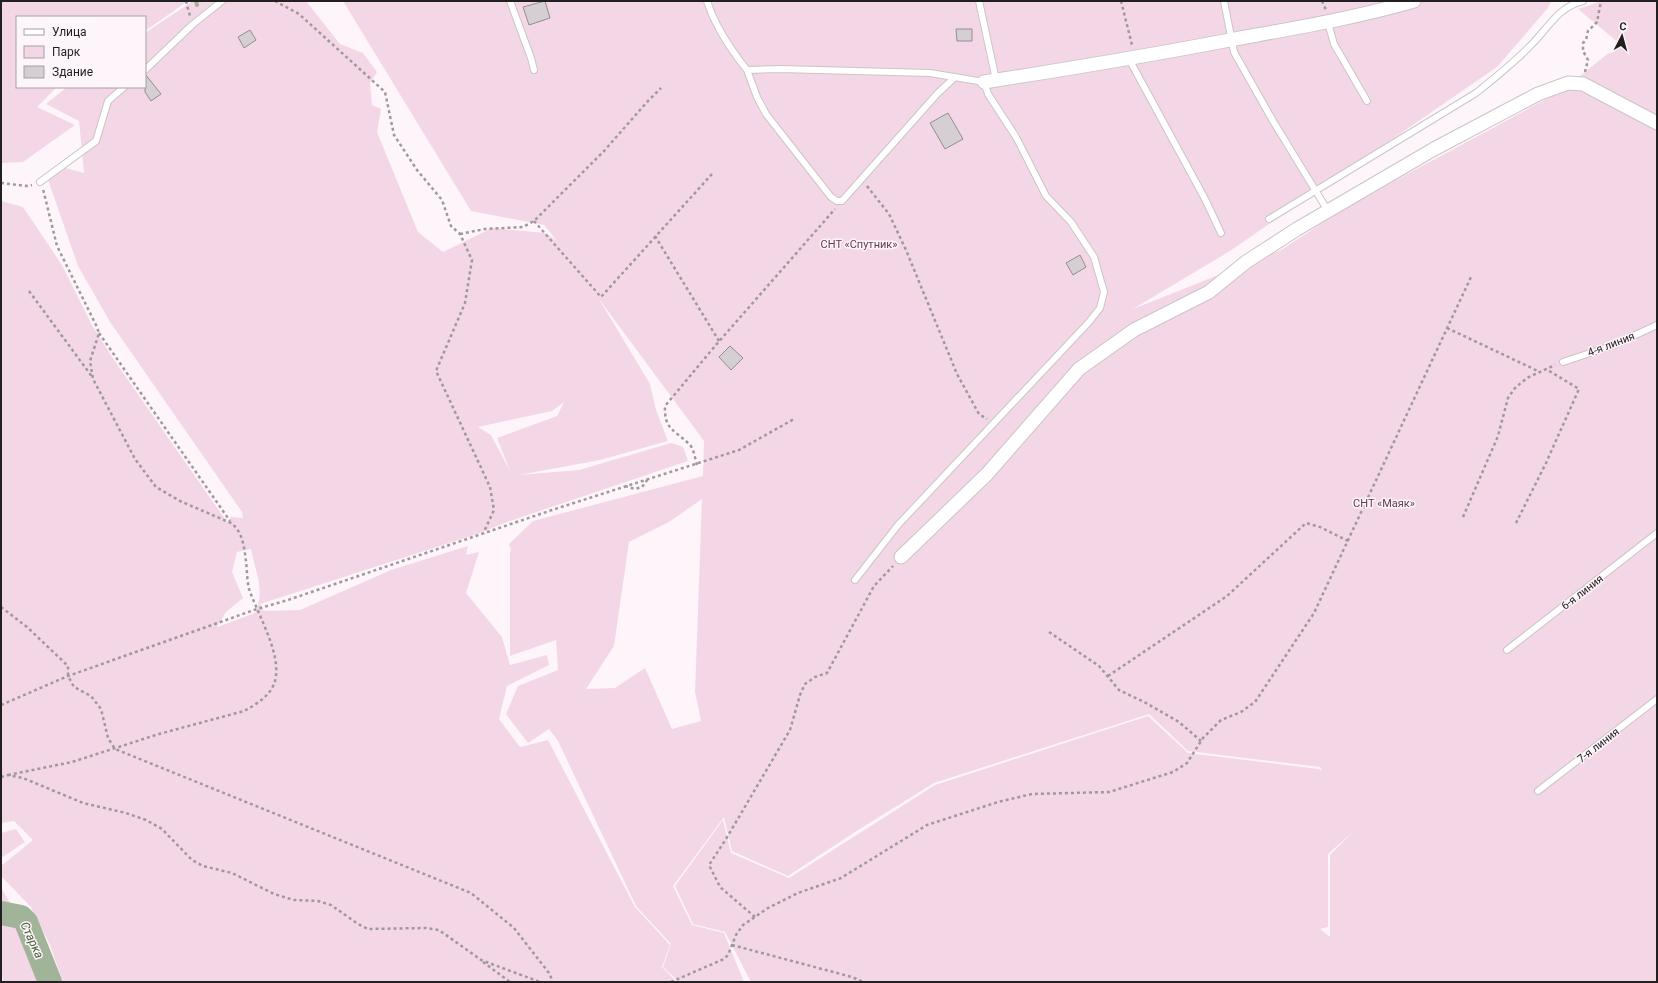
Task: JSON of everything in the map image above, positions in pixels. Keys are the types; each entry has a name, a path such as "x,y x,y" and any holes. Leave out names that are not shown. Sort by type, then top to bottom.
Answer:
{"street":[{"path":"990,81 1133,58 1328,23 1380,11 1414,1"},
{"path":"901,557 987,474 1079,369 1134,330 1209,292 1246,262 1328,211 1434,149 1538,94 1568,83 1583,84 1657,123"}],"lane":[{"path":"146,69 192,25 222,1"},
{"path":"510,1 534,70"},
{"path":"707,1 714,19 747,70 757,97 766,114 831,197 837,201 842,201 937,94 955,78"},
{"path":"855,580 898,525 992,423 1089,322 1100,308 1104,292 1094,257 1071,222 1046,196 1016,137 988,94 990,81 979,1"},
{"path":"1224,1 1234,52 1328,211"},
{"path":"1269,219 1316,192 1388,145 1476,93 1506,70 1533,44 1557,15 1565,8 1583,1"},
{"path":"1328,23 1334,44 1368,101"},
{"path":"1133,58 1221,233"},
{"path":"747,70 930,73 955,78 990,81"},
{"path":"40,182 96,141 108,101 123,88"},
{"name":"4-я линия","path":"1563,362 1614,345 1657,325"},
{"name":"6-я линия","path":"1507,650 1657,533"},
{"name":"7-я линия","path":"1538,792 1657,699"}],"path":[{"path":"186,1 192,25"},
{"path":"275,1 298,14 386,92 394,135 417,170 442,200 451,226 460,234 472,260 465,303 436,371 490,487 494,510 482,534"},
{"path":"1121,1 1133,58"},
{"path":"1583,84 1588,60 1583,51 1583,43 1586,40 1588,31 1597,22 1601,1"},
{"path":"460,234 485,229 523,227 534,221 604,151 661,88"},
{"path":"534,221 600,297 712,174"},
{"path":"862,179 889,214 906,250 957,374 979,414 992,423"},
{"path":"1,183 26,186 40,182 57,246 99,333 231,523"},
{"path":"697,465 691,445 672,430 664,418 665,406 842,201"},
{"path":"655,236 719,342"},
{"path":"672,982 724,959 728,955 742,925 768,908 798,894 841,878 927,825 998,802 1032,794 1109,792 1173,772 1187,763 1201,741 1221,720 1241,712 1255,702 1314,613 1471,277"},
{"path":"1,777 72,762 159,734 244,711 255,705 267,695 274,684 276,677 275,662 249,587 244,544 238,528 231,523 180,501 156,486 135,459 93,379 29,291"},
{"path":"1447,328 1538,372"},
{"path":"93,379 90,361 99,333"},
{"path":"1463,518 1498,436 1508,398 1527,378 1563,362"},
{"path":"1516,523 1546,463 1579,388 1545,369"},
{"path":"1,705 68,676 257,609 625,486 697,465 739,450 794,419"},
{"path":"625,486 635,489 642,487 648,479"},
{"path":"1108,676 1227,596 1306,523 1320,527 1348,541"},
{"path":"755,917 720,887 708,865 726,839 790,730 800,695 805,684 814,677 826,673 874,586 901,557"},
{"path":"1,607 28,627 68,666 68,676 74,687 92,696 101,709 108,738 115,749 471,893 514,928 549,973 553,982"},
{"path":"1049,632 1099,666 1119,690 1146,703 1179,722 1201,741"},
{"path":"8,775 23,778 83,803 146,820 162,829 192,860 202,866 232,873 274,894 294,900 318,901 331,905 358,924 368,929 426,928 439,930 510,982"},
{"path":"732,944 852,977 863,982"},
{"path":"481,960 540,982"}],"green space":[{"path":"1,1 188,1 146,30 146,16 16,16 16,88 56,88 37,107 75,125 23,162 1,163"},
{"path":"193,1 306,1 340,44 363,53 377,72 370,83 372,105 381,109 377,132 418,232 443,252 492,228 545,233 556,240 544,225 471,211 343,1 1551,1 1548,8 1497,67 1230,251 1133,309 1281,250 1350,205 1561,91 1620,44 1578,9 1601,1 1657,1 1657,982 751,982 725,932 693,924 675,886 723,820 731,853 789,878 935,785 1148,716 1188,753 1319,769 1322,771 1320,767 1188,751 1149,714 934,783 788,876 732,851 724,817 673,886 692,925 724,933 744,982 679,982 663,967 671,944 636,906 558,741 549,729 528,743 506,714 518,686 558,670 556,640 510,656 511,550 509,544 533,521 703,476 704,441 599,299 650,384 656,410 668,441 600,460 519,475 579,470 671,443 683,447 688,461 507,522 480,533 260,604 264,611 300,610 391,570 468,546 466,555 479,552 466,593 502,637 510,665 547,655 549,665 507,686 499,719 520,747 548,740 635,907 670,945 662,967 677,982 63,982 50,945 31,907 1,876 1,866 33,840 14,821 1,823 1,201 23,207 62,265 92,325 112,357 227,522 231,517 243,518 242,512 110,322 78,266 47,177 62,167 84,173 79,121 46,104 66,88 146,88 146,32","holes":["564,402 557,416 497,438 510,471 491,435 478,427 552,411","702,499 695,692 701,721 672,729 645,668 615,688 586,689 614,646 629,542 669,522","251,549 260,589 260,598 255,613 217,627 226,612 243,598 232,572 237,552","1354,831 1330,855 1330,937 1320,929 1328,927 1328,854"]},
{"path":"16,829 25,842 1,858 1,833"},
{"path":"1,888 14,909 31,916 57,982 3,982 1,967"}],"building":[{"path":"545,1 550,18 529,25 523,7"},
{"path":"956,29 972,29 972,41 957,41"},
{"path":"250,30 256,40 244,48 238,37"},
{"path":"146,75 161,94 151,101 145,92"},
{"path":"948,113 963,139 945,149 930,123"},
{"path":"1080,255 1086,267 1073,275 1066,263"},
{"path":"730,346 743,358 731,370 719,357"}],"waterway":[{"path":"196,1 197,5"},
{"name":"Старка","path":"1,913 21,917 26,922 50,982"}],"park label":[{"name":"СНТ «Спутник»","path":"859,244"},
{"name":"СНТ «Маяк»","path":"1384,503"}]}
